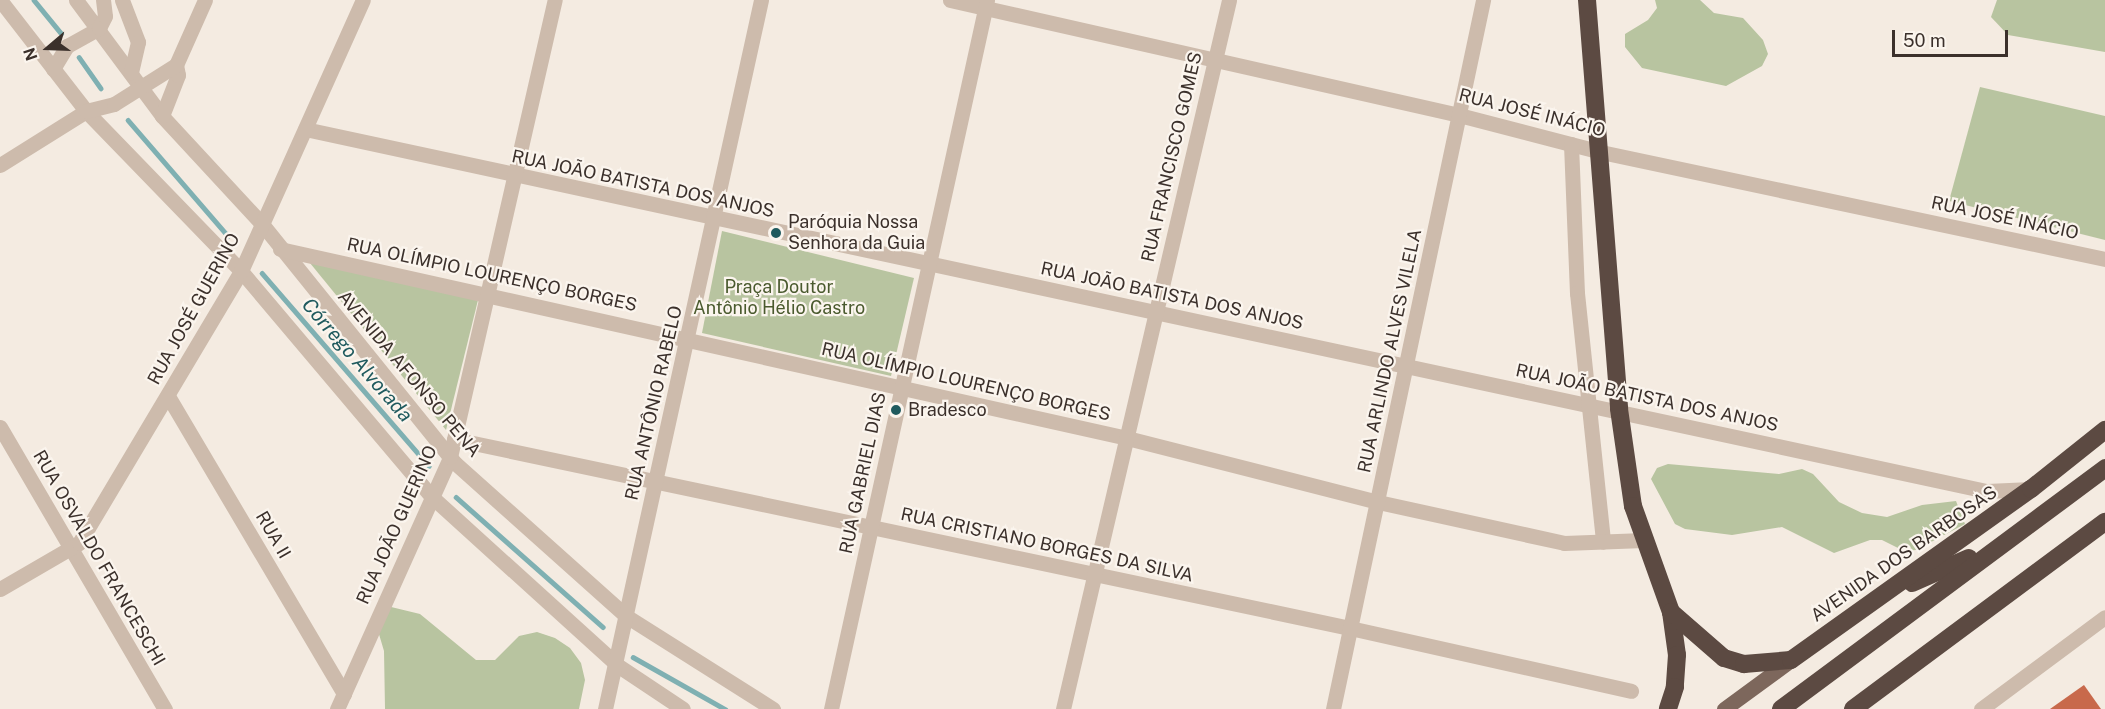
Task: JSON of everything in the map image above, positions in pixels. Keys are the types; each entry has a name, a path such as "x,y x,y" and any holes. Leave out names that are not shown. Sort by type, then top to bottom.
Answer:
{"highway":[{"path":"1587,0 1601,152 1619,409 1633,506 1671,612 1677,655 1675,687 1668,709"},
{"name":"AVENIDA DOS BARBOSAS","path":"1791,660 2031,489 2105,430"},
{"path":"1781,709 2105,468"},
{"path":"1853,709 2105,522"},
{"path":"1880,597 1996,547"},
{"path":"1671,612 1724,658 1744,664 1791,660"}],"main road":[{"name":"AVENIDA DOS BARBOSAS","path":"1724,709 1791,660"}],"street":[{"path":"0,0 86,111 241,271 432,497 617,665 683,709"},
{"name":"AVENIDA AFONSO PENA","path":"76,0 99,28 139,87 162,116 262,224 450,457 626,616 773,709"},
{"path":"53,69 67,46 99,28 105,16 103,0"},
{"path":"122,0 138,42 131,72"},
{"path":"0,165 86,111 114,104 176,65 205,0"},
{"name":"RUA JOSÉ GUERINO","path":"0,589 79,543 241,271 363,0"},
{"name":"RUA JOÃO GUERINO","path":"337,709 450,457 555,0"},
{"name":"RUA ANTÔNIO RABELO","path":"605,709 617,665 689,339 761,0"},
{"name":"RUA JOSÉ INÁCIO","path":"950,0 986,4 1459,115 1601,152 2105,259"},
{"name":"RUA FRANCISCO GOMES","path":"1063,709 1229,0"},
{"name":"RUA ARLINDO ALVES VILELA","path":"1333,709 1484,0"},
{"name":"RUA GABRIEL DIAS","path":"831,709 986,4"},
{"path":"162,116 178,75 176,65"},
{"name":"RUA JOÃO BATISTA DOS ANJOS","path":"305,129 516,177 927,265 1589,406 1619,409 1987,491 2031,489"},
{"path":"1571,144 1577,293 1603,542"},
{"name":"RUA OLÍMPIO LOURENÇO BORGES","path":"280,249 1127,438 1378,502 1564,543 1644,540"},
{"name":"RUA II","path":"168,396 344,694"},
{"name":"RUA OSVALDO FRANCESCHI","path":"0,427 165,709"},
{"name":"RUA CRISTIANO BORGES DA SILVA","path":"454,439 657,481 870,529 1350,628 1631,691"},
{"path":"1981,709 2105,616"}],"green space":[{"path":"1655,0 1700,0 1714,13 1743,18 1763,40 1768,54 1762,66 1726,86 1642,68 1625,47 1625,34 1648,20 1657,8"},
{"path":"1997,0 2105,0 2105,52 2008,35 1991,17"},
{"path":"1980,87 2105,116 2105,240 1949,201"},
{"name":"Praça Doutor Antônio Hélio Castro","path":"722,231 914,278 891,376 702,333"},
{"path":"310,263 478,300 446,430"},
{"path":"1668,464 1779,474 1802,469 1813,474 1839,502 1862,513 1887,517 1922,505 1956,501 1965,524 1916,550 1904,551 1882,540 1870,540 1834,553 1782,527 1732,535 1685,529 1675,524 1651,479 1657,468"},
{"path":"387,606 420,614 476,660 495,660 519,636 537,632 555,638 570,648 581,663 585,680 579,709 385,709 384,651 373,614"}],"building":[{"path":"2084,685 2101,709 2050,709"}],"waterway":[{"name":"Córrego Alvorada","path":"34,0 61,33"},
{"name":"Córrego Alvorada","path":"79,57 101,88"},
{"name":"Córrego Alvorada","path":"128,120 228,236"},
{"name":"Córrego Alvorada","path":"262,273 429,466"},
{"name":"Córrego Alvorada","path":"456,497 603,627"},
{"name":"Córrego Alvorada","path":"633,657 725,709"}],"place":[{"name":"Paróquia Nossa Senhora da Guia","path":"776,233"},
{"name":"Bradesco","path":"896,410"}]}
